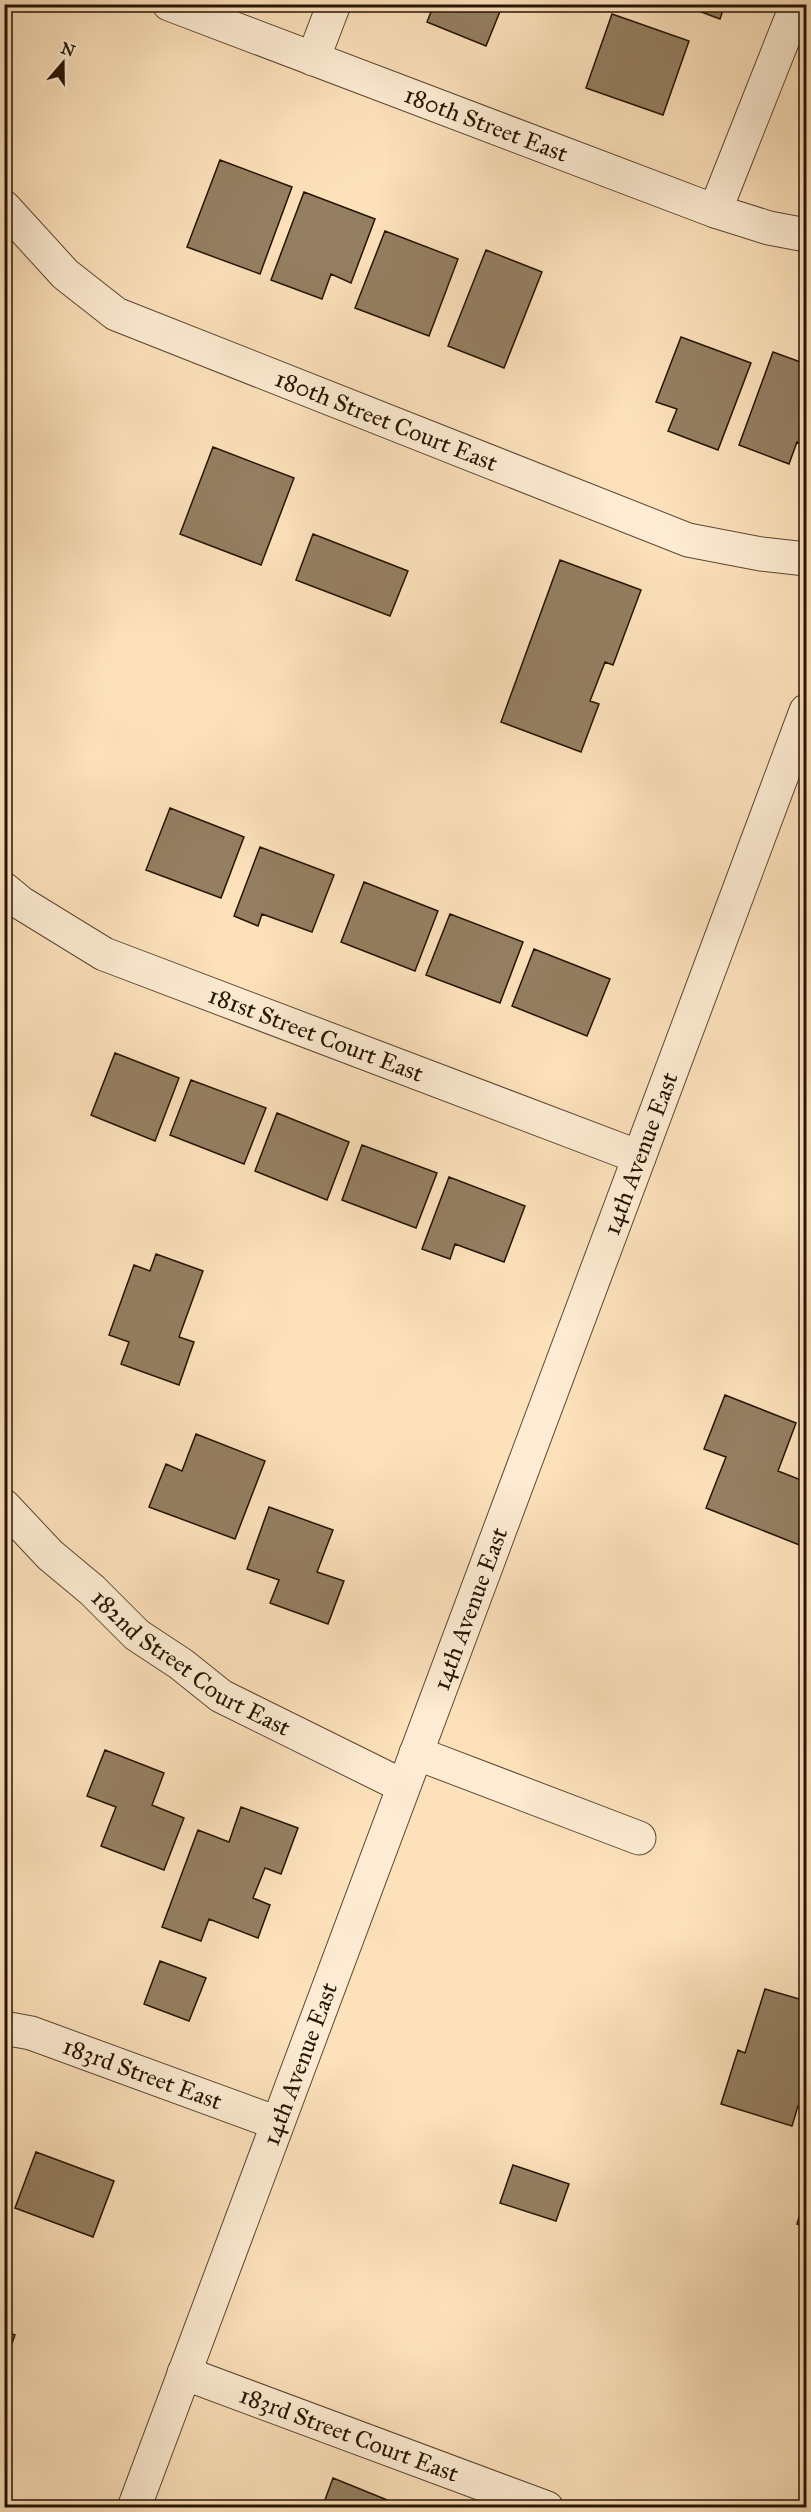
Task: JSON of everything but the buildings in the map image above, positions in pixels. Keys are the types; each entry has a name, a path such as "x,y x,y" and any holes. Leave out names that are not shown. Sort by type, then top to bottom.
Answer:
{"street":[{"name":"180th Street East","path":"169,4 715,211 769,228 807,236"},
{"path":"313,59 334,4"},
{"path":"715,211 797,4"},
{"name":"180th Street Court East","path":"4,207 65,274 116,314 688,540 761,554 807,559"},
{"name":"14th Avenue East","path":"134,2508 807,711"},
{"name":"181st Street Court East","path":"4,889 21,903 105,954 639,1157"},
{"name":"182nd Street Court East","path":"4,1506 50,1555 92,1590 137,1635 181,1664 221,1696 403,1786"},
{"path":"416,1753 639,1838"},
{"name":"183rd Street East","path":"4,2028 32,2033 277,2124"},
{"name":"183rd Street Court East","path":"184,2373 547,2508"}]}
